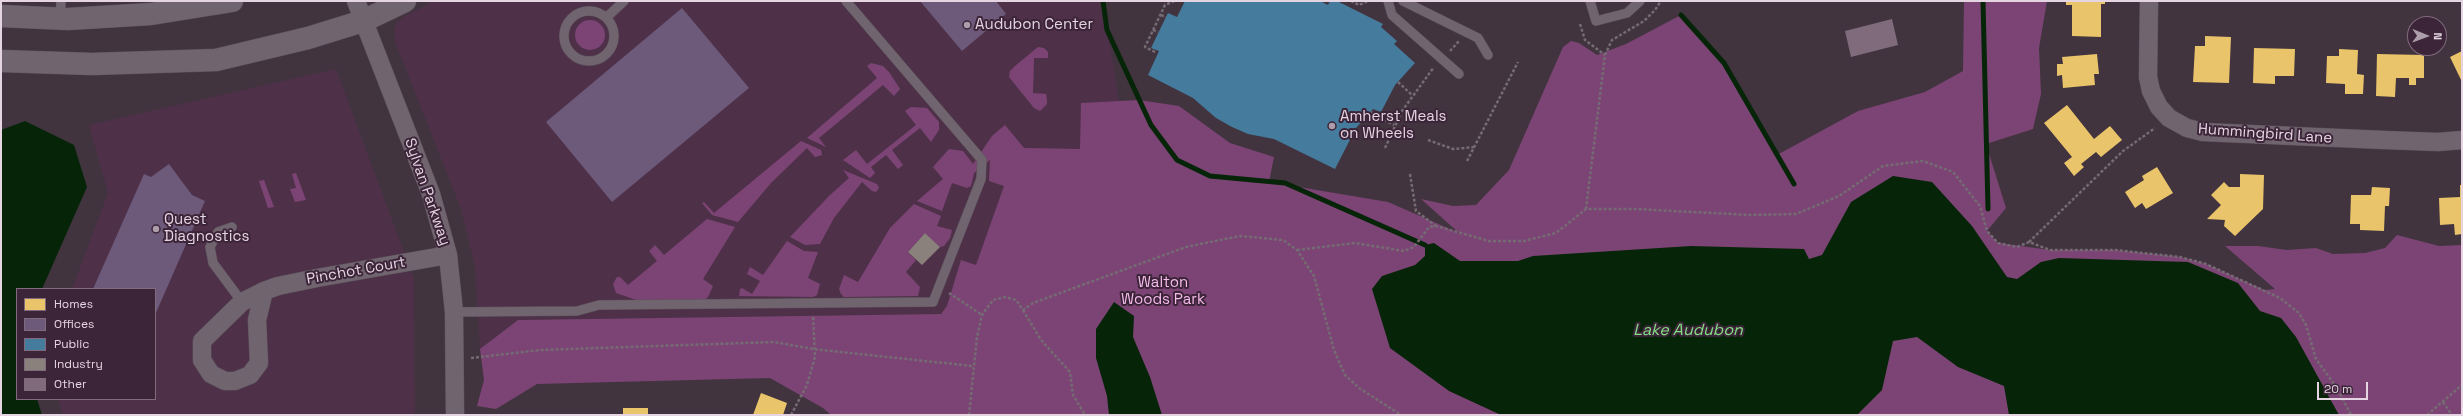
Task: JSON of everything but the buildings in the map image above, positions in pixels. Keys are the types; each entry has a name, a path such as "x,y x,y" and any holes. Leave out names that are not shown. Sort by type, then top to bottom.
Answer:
{"main road":[{"path":"1,16 61,10 151,14 232,1"},
{"path":"1,61 92,64 216,60 277,47 360,11 406,1"}],"street":[{"name":"Hummingbird Lane","path":"2149,1 2148,77 2151,91 2160,107 2169,118 2187,128 2203,132 2384,140 2438,142 2462,140"},
{"name":"Sylvan Parkway","path":"360,11 431,194 448,254 454,312 455,415"},
{"name":"Pinchot Court","path":"264,291 257,320 259,363 250,375 235,381 225,381 211,374 202,360 202,341 242,302 264,291 310,279 448,254"}],"lane":[{"path":"607,18 624,1"},
{"path":"454,312 577,311 599,305 934,302 981,179 982,160 846,1"},
{"path":"1388,1 1392,15 1459,74"},
{"path":"1403,1 1478,38 1488,55"},
{"path":"1590,1 1596,21 1627,13 1640,1"},
{"path":"588,10 598,12 607,18 614,32 614,42 609,51 601,58 591,61 581,59 572,53 566,44 564,34 567,24 574,16 588,10"},
{"path":"232,227 218,232 210,247 213,263 242,302"}],"path":[{"path":"1155,52 1145,47 1165,5 1174,1"},
{"path":"1351,1 1359,5 1368,1"},
{"path":"1586,209 1605,55 1612,40 1644,21 1661,1"},
{"path":"1161,15 1166,17"},
{"path":"1580,24 1585,40 1605,55"},
{"path":"1153,30 1158,32"},
{"path":"1445,55 1462,39"},
{"path":"1468,161 1518,62"},
{"path":"1385,148 1394,125 1412,95 1437,64"},
{"path":"1398,82 1412,95"},
{"path":"1371,112 1394,125"},
{"path":"1410,174 1416,211 1436,226 1489,241 1524,241 1556,233 1586,209 1636,209 1750,215 1796,214 1839,196 1883,166 1923,161 1953,172 1980,206 1987,231 1998,243 2017,247 2029,242 2123,151 2169,118"},
{"path":"1428,140 1453,149 1474,147"},
{"path":"1297,250 1355,243 1398,250 1414,247 1422,234 1429,227 1436,226"},
{"path":"1023,310 1040,300 1186,247 1240,236 1283,240 1297,250 1314,276 1334,350 1345,375 1359,388 1401,415"},
{"path":"2029,242 2050,250 2115,250 2195,260 2280,298 2299,313 2306,325 2316,359 2337,388 2351,415"},
{"path":"969,415 973,382 972,366 982,315 993,300 1006,297 1016,300 1041,340 1070,372 1073,395 1085,415"},
{"path":"958,299 982,315"},
{"path":"791,415 807,385 815,356 813,349 813,302"},
{"path":"454,360 540,350 774,342 813,349 972,366"},
{"path":"2428,415 2462,385"},
{"path":"2443,402 2452,415"}],"shaded area":[{"path":"435,1 1103,1 1130,170 958,314 518,320 480,349 475,267 461,209 396,44 394,32 397,22 405,16"},
{"path":"336,69 414,279 415,415 63,415 58,400 156,400 156,288 72,288 108,193 89,125"}],"green space":[{"name":"Walton Woods Park","path":"1964,1 2047,1 2039,48 2041,94 2033,129 1986,144 2006,208 1987,231 1998,243 2050,250 2115,250 2180,257 2206,264 2264,290 2275,289 2225,246 2258,246 2287,250 2316,248 2333,254 2365,253 2385,248 2397,235 2439,246 2462,245 2462,415 831,415 823,408 770,378 537,384 496,409 477,406 484,380 480,349 518,320 941,314 947,306 961,260 976,265 1004,186 989,181 990,160 974,173 971,186 967,188 952,183 942,211 917,201 943,179 933,167 949,149 963,151 973,164 992,136 1005,125 1024,148 1080,149 1081,103 1139,100 1179,106 1230,143 1274,157 1269,182 1388,202 1459,233 1421,199 1453,206 1476,205 1509,170 1563,47 1571,41 1579,43 1597,55 1626,44 1681,15 1724,63 1777,155 1858,111 1925,92 1963,71"},
{"path":"590,20 601,24 605,35 601,46 590,50 579,46 575,35 579,24"},
{"path":"1038,47 1044,48 1048,52 1048,58 1034,58 1033,93 1046,94 1047,100 1047,104 1040,111 1034,108 1009,77 1010,71"},
{"path":"871,63 883,66 889,72 900,89 894,96 883,85 819,138 826,147 807,138 877,78 867,66"},
{"path":"911,107 927,108 939,122 939,130 931,142 920,128 892,150 903,165 898,169 886,155 871,167 875,173 870,178 843,160 856,150 867,164 916,125 905,111"},
{"path":"801,141 821,150 822,155 815,157 807,148 771,183 738,222 712,215 702,203 704,202 714,213"},
{"path":"843,170 877,184 879,188 876,192 872,191 862,182 834,218 820,244 805,245 790,237 829,196 849,178"},
{"path":"296,173 306,200 295,202 290,189 296,188 292,174"},
{"path":"264,180 274,207 268,208 259,181"},
{"path":"914,204 941,216 937,226 952,230 950,238 944,246 940,247 925,233 908,252 916,260 906,272 920,287 918,296 844,297 839,289 844,275 858,282 890,228"},
{"path":"707,219 735,227 703,279 713,286 705,300 636,300 616,293 613,284 617,277 620,277 628,285 657,261 649,251 655,245 664,255"},
{"path":"787,241 804,251 818,252 808,278 820,284 817,295 813,297 739,296 740,289 742,288 752,294 760,281 747,274 750,267 763,275"}],"water":[{"path":"25,121 74,145 87,187 42,288 16,288 16,400 37,400 42,415 1,415 1,130"},
{"name":"Lake Audubon","path":"1893,176 1932,182 1972,226 2007,277 2017,279 2041,262 2059,258 2188,262 2238,283 2260,311 2281,318 2296,337 2339,415 2009,415 2004,386 1958,367 1917,337 1893,341 1882,390 1857,415 1501,415 1449,391 1390,348 1372,289 1382,276 1415,265 1425,256 1425,245 1434,243 1460,261 1518,261 1533,256 1691,246 1804,249 1809,259 1822,255 1851,202"},
{"path":"1114,302 1134,316 1133,337 1150,377 1162,415 1109,415 1107,396 1096,358 1096,329"}],"waterway":[{"path":"1103,1 1107,30 1151,125 1177,160 1210,176 1285,183 1425,245"},
{"path":"1983,1 1988,209"},
{"path":"1681,15 1724,63 1794,184"}],"place":[{"name":"Audubon Center","path":"967,25"},
{"name":"Amherst Meals on Wheels","path":"1332,126"},
{"name":"Quest Diagnostics","path":"156,229"}]}
